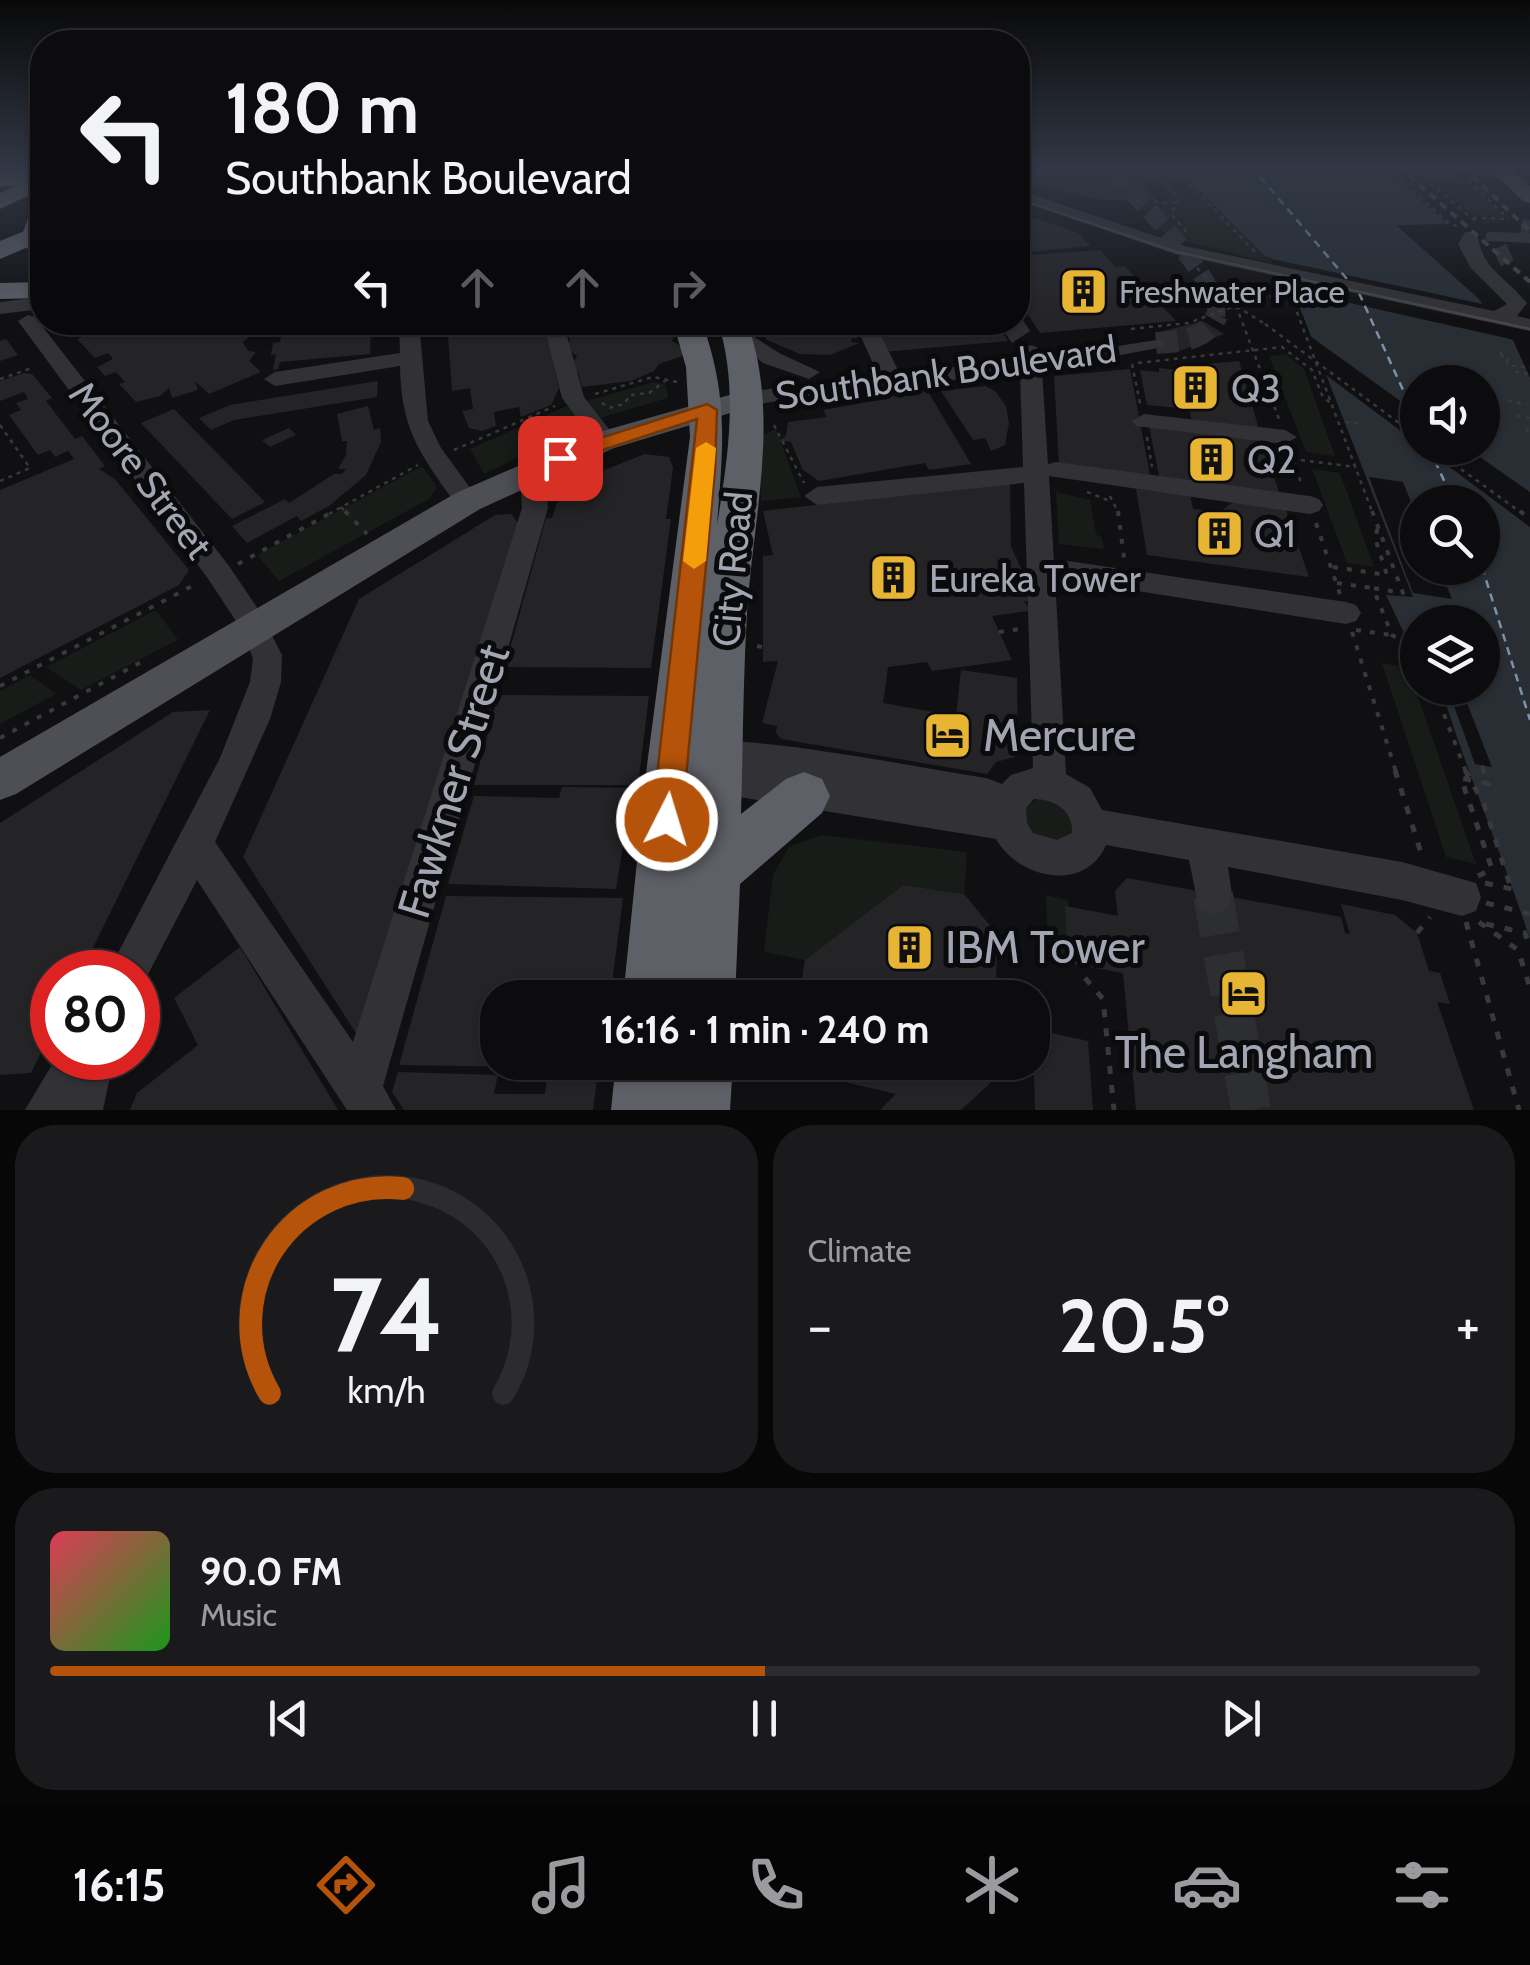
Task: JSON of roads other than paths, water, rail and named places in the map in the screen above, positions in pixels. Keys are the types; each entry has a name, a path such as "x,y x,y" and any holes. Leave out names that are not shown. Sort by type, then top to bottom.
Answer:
{"highway":[{"path":"0,250 30,237"},
{"path":"0,288 30,287"},
{"name":"City Road","path":"692,335 699,355 704,470 695,765 714,870 706,980"},
{"name":"City Road","path":"656,980 726,610 747,391 736,335"},
{"path":"714,870 830,790"},
{"path":"644,1110 646,1080"},
{"path":"698,1110 700,1080"}],"main road":[{"name":"Southbank Boulevard","path":"0,780 465,497 600,433 698,396 747,391"},
{"name":"Southbank Boulevard","path":"465,497 603,441 698,396"},
{"name":"Southbank Boulevard","path":"0,764 253,625"}],"street":[{"path":"1078,218 1140,239 1273,273 1497,322 1530,325"},
{"path":"1497,322 1515,310 1517,302 1476,262 1475,231 1525,233"},
{"path":"1530,252 1503,255 1501,269 1530,294"},
{"path":"0,308 30,311"},
{"path":"1497,322 1530,334"},
{"name":"Moore Street","path":"52,335 218,572 253,625 269,659 265,690 196,844 140,950"},
{"path":"410,335 414,411 420,432 434,459 465,497"},
{"path":"556,335 573,398 600,433"},
{"path":"744,335 772,358 809,372"},
{"path":"870,335 889,372"},
{"path":"1027,352 1032,406 1045,436 1048,783"},
{"name":"Southbank Boulevard","path":"747,391 1027,352"},
{"name":"Southbank Boulevard","path":"747,391 809,372 969,373 1027,352"},
{"path":"274,378 413,357"},
{"path":"969,373 1006,384 1032,406"},
{"path":"1144,421 1289,448"},
{"path":"811,491 1046,472 1107,476 1310,505"},
{"name":"Fawkner Street","path":"366,1100 535,508 534,491 521,475"},
{"path":"1061,570 1358,623"},
{"path":"695,765 830,790"},
{"path":"695,765 830,790 890,794 1008,813"},
{"path":"1048,783 1071,794 1087,813 1088,844 1082,852 1062,860 1034,854 1022,845 1008,813 1023,786 1048,783"},
{"path":"1090,825 1322,866 1469,899"},
{"path":"196,844 366,1100"},
{"path":"1206,847 1213,896"},
{"path":"48,1110 67,1080"},
{"path":"80,1110 87,1080"}],"tunnel":[{"path":"1156,218 1207,284 1216,317"},
{"path":"1521,228 1530,229"},
{"path":"1497,258 1510,252"},
{"path":"1156,343 1199,335 1216,317"},
{"path":"1213,895 1251,1110"}],"tram line":[{"path":"1074,218 1177,252 1530,329"}],"railway":[{"path":"1457,218 1530,282"},
{"path":"1516,218 1530,231"}],"place":[{"name":"Freshwater Place","path":"1084,291"},
{"name":"Q3","path":"1196,388"},
{"name":"Q2","path":"1212,459"},
{"name":"Q1","path":"1219,533"},
{"name":"Eureka Tower","path":"894,578"},
{"name":"Mercure","path":"948,735"},
{"name":"IBM Tower","path":"910,947"},
{"name":"The Langham","path":"1244,994"}]}
